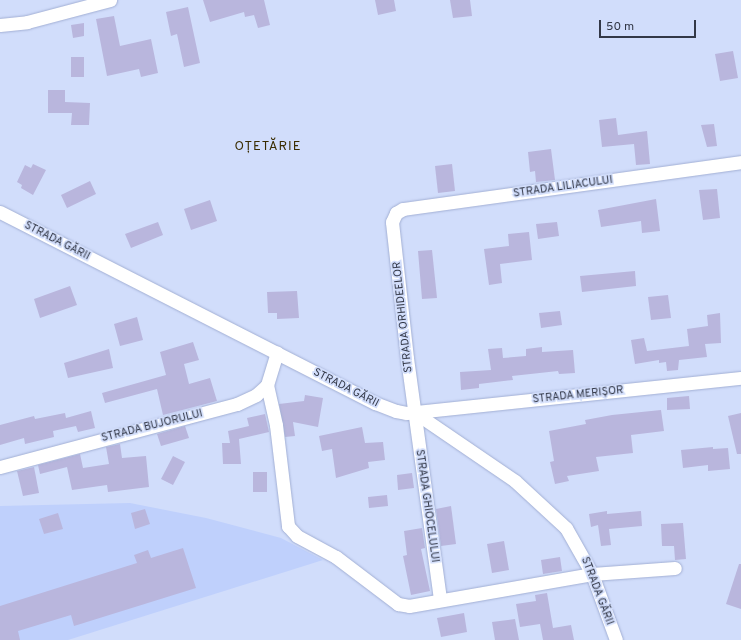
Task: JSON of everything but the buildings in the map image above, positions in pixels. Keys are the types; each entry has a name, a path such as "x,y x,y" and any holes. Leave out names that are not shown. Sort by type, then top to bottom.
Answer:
{"street":[{"path":"0,25 27,22 110,0"},
{"name":"STRADA LILIACULUI","path":"392,222 396,214 403,209 741,162"},
{"name":"STRADA GĂRII","path":"0,212 386,408 406,413 414,412 534,496 566,528 592,574 616,640"},
{"name":"STRADA ORHIDEELOR","path":"392,222 414,412"},
{"path":"277,353 266,385 276,425 286,520 291,531 336,557 398,604 410,606 440,599 592,574 675,568"},
{"name":"STRADA MERIȘOR","path":"414,412 741,378"},
{"name":"STRADA BUJORULUI","path":"0,467 237,404 256,395 266,385"},
{"name":"STRADA GHIOCELULUI","path":"414,412 440,599"}],"shaded area":[{"path":"130,503 206,518 281,538 323,560 68,640 0,640 0,506"}],"district":[{"name":"OȚETĂRIE","path":"268,147"}]}
